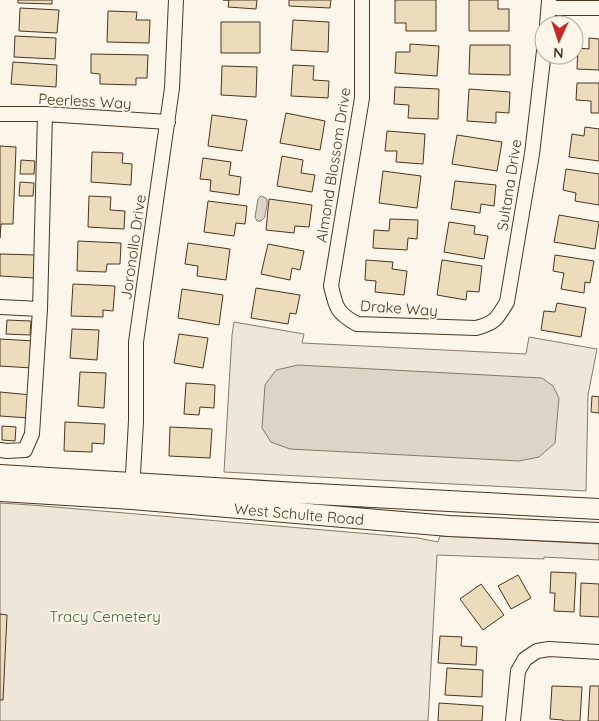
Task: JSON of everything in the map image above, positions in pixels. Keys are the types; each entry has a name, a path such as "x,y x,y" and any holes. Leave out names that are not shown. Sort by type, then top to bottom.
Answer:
{"main road":[{"name":"West Schulte Road","path":"0,475 440,526 599,534"},
{"name":"West Schulte Road","path":"0,491 132,491 599,509"}],"street":[{"name":"Joronollo Drive","path":"132,491 136,421 136,342 172,88 176,0"},
{"name":"Almond Blossom Drive","path":"333,276 362,98 362,0"},
{"path":"549,4 599,8"},
{"name":"Sultana Drive","path":"495,320 507,302 532,154 542,65"},
{"name":"Peerless Way","path":"0,114 45,114 168,122"},
{"path":"0,450 25,450 32,434 40,309 45,114"},
{"name":"Drake Way","path":"333,276 331,286 335,304 344,316 357,324 476,328 488,325 495,320"},
{"path":"0,307 40,309"},
{"path":"513,721 518,671 525,659 537,651 549,649 599,652"}],"green space":[{"path":"234,322 304,334 302,343 526,354 529,337 597,349 588,395 586,491 224,472"},
{"name":"Tracy Cemetery","path":"0,503 418,538 438,542 440,536 599,544 599,560 437,555 428,721 0,721"}],"shaded area":[{"path":"261,196 266,198 267,207 265,217 261,221 257,221 255,217 258,199"},
{"path":"298,365 542,378 553,386 559,398 555,443 539,457 519,461 290,449 271,442 262,428 265,385 276,370"}],"building":[{"path":"18,0 52,0 52,4 18,3"},
{"path":"229,0 257,0 256,9 228,7"},
{"path":"289,0 331,0 330,8 289,6"},
{"path":"395,0 436,0 436,31 406,31 406,23 395,23"},
{"path":"469,0 498,0 498,9 509,9 509,31 469,31"},
{"path":"20,8 59,10 57,33 19,31"},
{"path":"108,11 137,12 136,20 150,20 149,43 107,42"},
{"path":"293,20 329,22 328,52 291,50"},
{"path":"221,22 260,22 260,53 221,53"},
{"path":"15,36 56,38 55,59 14,57"},
{"path":"589,38 599,39 599,70 577,69 577,65 584,65 584,49 589,49"},
{"path":"410,44 439,46 437,76 395,73 396,52 410,52"},
{"path":"470,45 510,45 510,75 469,74"},
{"path":"91,54 148,55 147,78 136,78 136,85 100,84 100,74 91,73"},
{"path":"13,62 57,65 56,87 11,84"},
{"path":"293,65 314,66 313,80 329,81 328,98 291,96"},
{"path":"222,66 257,67 256,97 221,95"},
{"path":"577,83 599,83 599,113 591,113 591,101 576,100"},
{"path":"395,87 439,89 438,119 408,118 409,105 394,104"},
{"path":"469,89 510,92 509,113 496,112 496,123 467,121"},
{"path":"286,113 325,121 320,150 280,143"},
{"path":"212,115 247,120 242,151 208,146"},
{"path":"585,127 599,129 599,161 569,157 572,134 584,136"},
{"path":"387,131 425,134 423,164 396,162 397,151 385,151"},
{"path":"457,135 502,142 497,171 452,164"},
{"path":"0,146 16,147 13,224 1,224 0,238"},
{"path":"92,152 123,153 122,163 132,164 131,185 91,182"},
{"path":"282,156 303,160 301,173 315,175 312,192 277,186"},
{"path":"203,158 231,162 229,175 241,177 239,195 210,191 211,180 200,179"},
{"path":"21,160 35,161 34,174 20,174"},
{"path":"566,169 599,174 599,205 575,201 576,193 563,190"},
{"path":"383,171 421,176 417,208 379,203"},
{"path":"455,181 496,185 494,206 481,204 480,213 451,209"},
{"path":"20,182 34,183 33,196 19,196"},
{"path":"89,196 111,197 110,210 125,211 124,229 88,227"},
{"path":"269,199 312,205 309,227 295,226 294,233 266,230"},
{"path":"208,201 247,206 245,224 236,223 234,236 204,232"},
{"path":"559,215 599,222 595,249 554,242"},
{"path":"390,219 418,220 417,239 408,238 407,250 373,248 374,230 389,231"},
{"path":"449,222 475,226 474,234 488,236 484,259 444,252"},
{"path":"78,241 121,243 120,264 107,264 106,272 77,271"},
{"path":"188,243 230,249 226,280 197,276 198,266 185,264"},
{"path":"268,244 304,251 300,270 292,268 290,280 261,274"},
{"path":"0,254 36,255 35,278 0,276"},
{"path":"555,255 594,261 590,283 585,282 584,293 561,289 564,273 553,271"},
{"path":"366,260 393,262 392,269 407,271 404,295 375,292 376,281 365,280"},
{"path":"442,260 482,266 479,292 467,291 466,300 437,295"},
{"path":"73,284 115,286 113,311 103,310 103,317 71,316"},
{"path":"256,288 300,295 296,314 290,313 288,324 251,318"},
{"path":"182,289 223,295 219,325 178,318"},
{"path":"557,303 586,308 581,337 541,330 544,311 555,312"},
{"path":"7,320 31,321 30,335 6,334"},
{"path":"72,329 99,330 97,360 70,358"},
{"path":"179,334 208,338 203,368 174,363"},
{"path":"0,339 34,341 32,368 0,366"},
{"path":"80,372 106,373 104,408 78,406"},
{"path":"186,383 215,385 214,408 200,407 199,415 184,414"},
{"path":"0,392 31,395 29,418 0,416"},
{"path":"592,396 599,397 599,413 591,412"},
{"path":"65,422 105,424 104,444 92,443 92,452 64,451"},
{"path":"2,426 16,427 15,441 2,440"},
{"path":"170,427 212,429 210,458 169,456"},
{"path":"551,572 576,573 574,612 554,611 555,593 550,593"},
{"path":"518,575 531,598 511,609 498,586"},
{"path":"581,583 599,584 599,617 580,616"},
{"path":"481,584 504,615 483,630 460,599"},
{"path":"0,614 7,615 3,700 0,700"},
{"path":"440,636 462,637 461,646 477,647 476,665 438,663"},
{"path":"447,668 483,670 482,697 445,695"},
{"path":"552,686 582,687 580,721 550,719"},
{"path":"590,686 599,686 599,721 588,721"},
{"path":"439,703 483,706 482,721 438,721"}]}
